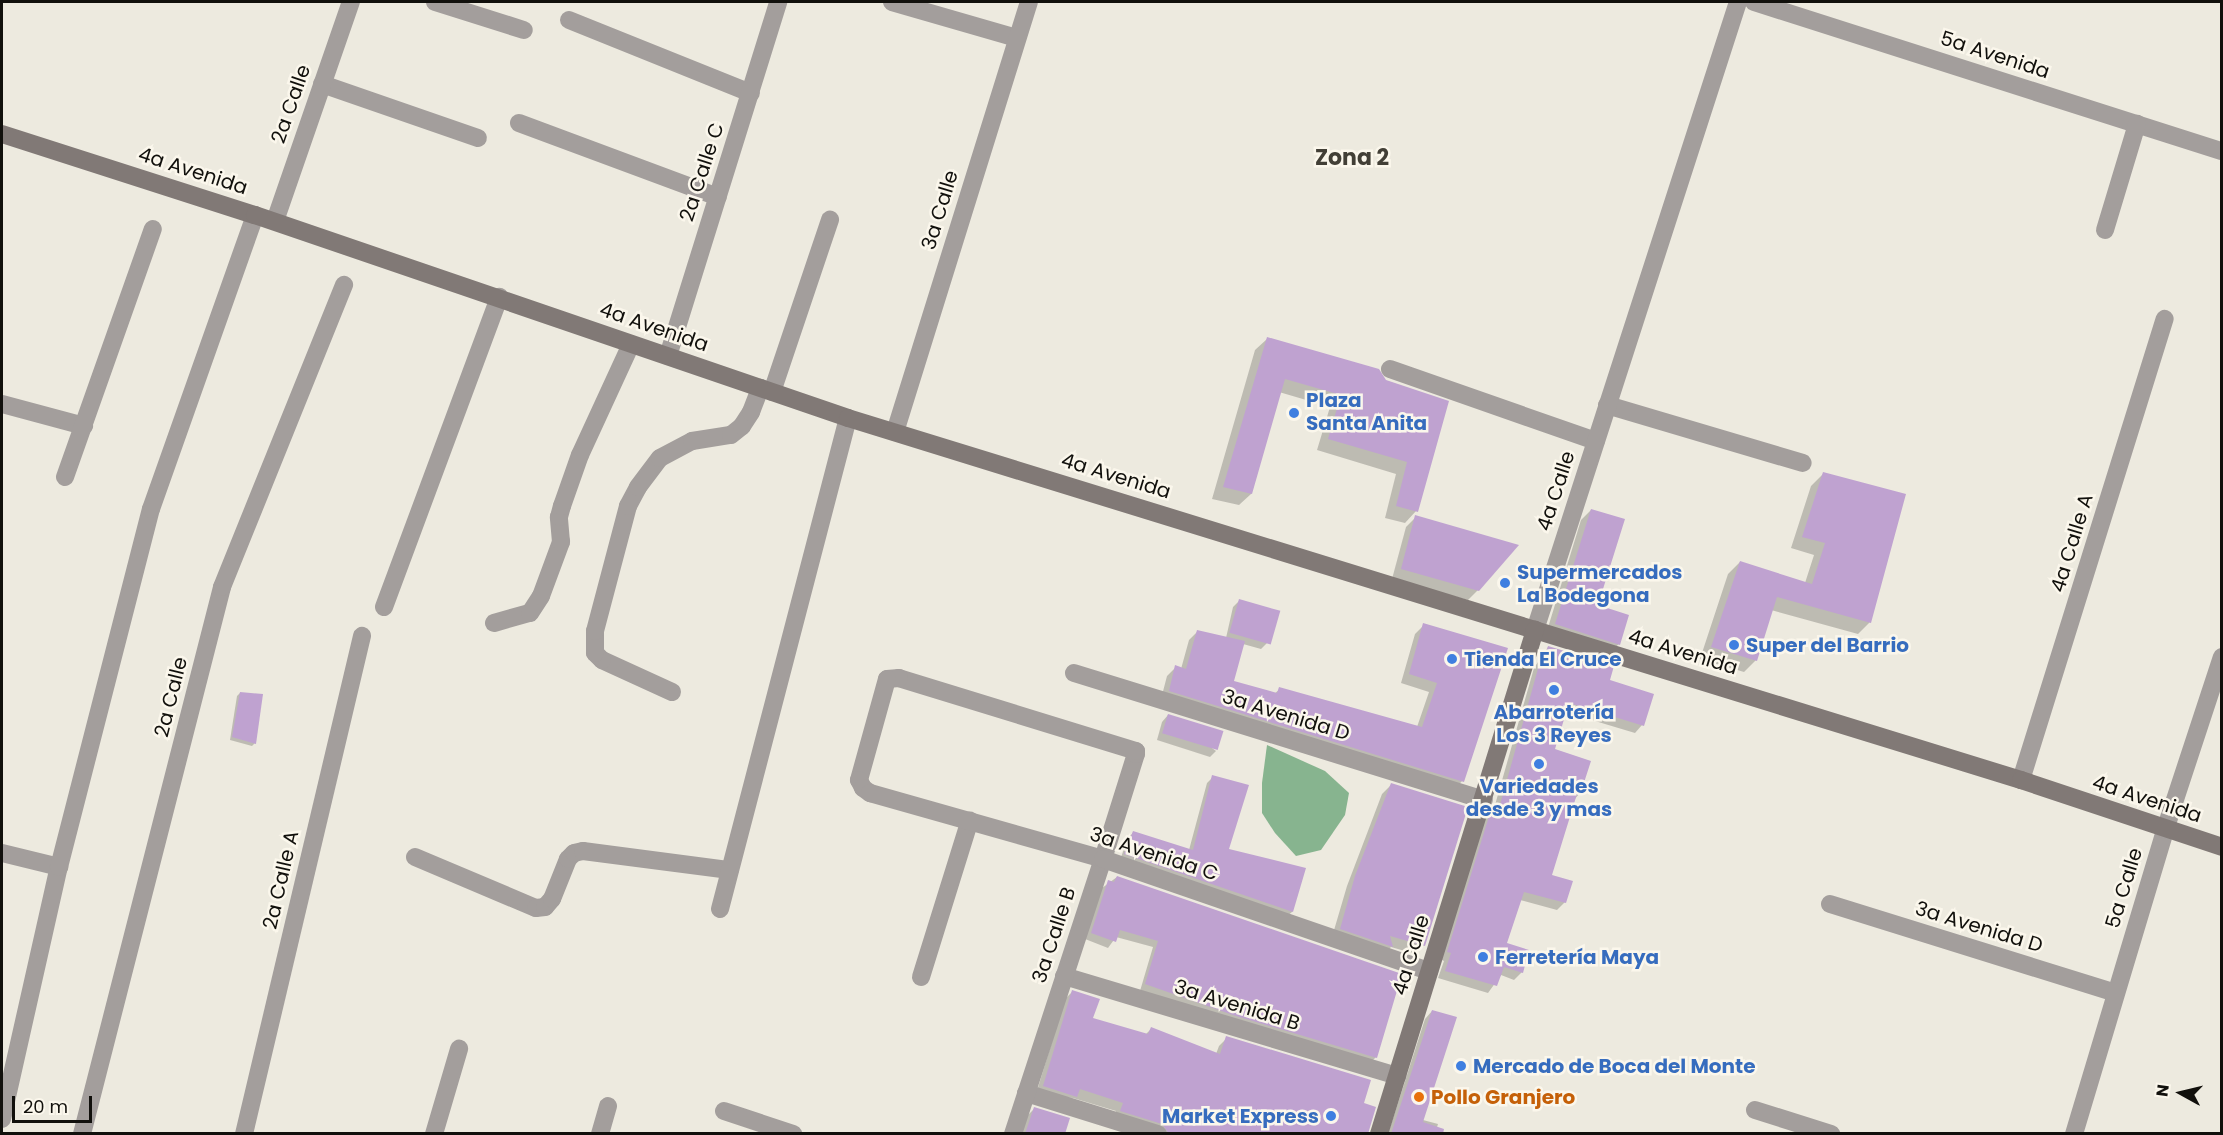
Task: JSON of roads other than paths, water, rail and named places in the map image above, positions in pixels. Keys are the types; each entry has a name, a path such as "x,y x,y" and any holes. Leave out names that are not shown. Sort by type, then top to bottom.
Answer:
{"main road":[{"name":"4a Avenida","path":"2,134 275,221 848,418 2021,780 2222,847"},
{"name":"4a Calle","path":"1379,1134 1484,800 1534,630"}],"street":[{"name":"2a Calle","path":"275,221 351,2"},
{"path":"435,2 524,30"},
{"name":"2a Calle C","path":"668,356 778,2"},
{"path":"892,2 1017,38"},
{"name":"3a Calle","path":"895,432 1029,2"},
{"name":"4a Calle","path":"1534,630 1738,2"},
{"name":"5a Avenida","path":"1754,2 2222,151"},
{"path":"568,20 751,93"},
{"path":"322,84 478,138"},
{"path":"519,123 718,197"},
{"path":"2105,230 2137,124"},
{"path":"2,1119 5,1092 59,867 151,509 255,215"},
{"path":"672,692 602,660 595,653 595,631 628,506 638,487 660,458 692,441 731,435 742,426 766,390 830,220"},
{"path":"65,477 153,229"},
{"name":"2a Calle","path":"82,1134 222,586 344,285"},
{"path":"384,607 499,297"},
{"name":"4a Calle A","path":"2021,780 2165,319"},
{"path":"494,623 530,613 541,596 561,542 559,516 580,455 632,344"},
{"path":"1390,369 1596,441"},
{"path":"2,404 84,426"},
{"path":"1608,405 1803,463"},
{"path":"720,909 848,418"},
{"name":"2a Calle A","path":"244,1134 362,636"},
{"name":"5a Calle","path":"2074,1134 2115,993 2222,657"},
{"name":"3a Avenida D","path":"1074,673 1484,800"},
{"name":"3a Calle B","path":"863,788 859,780 882,690 887,680 898,678 1136,751 1013,1134"},
{"name":"3a Avenida C","path":"863,788 870,793 1102,859 1429,971"},
{"path":"921,977 970,820"},
{"path":"415,857 536,908 545,907 552,899 568,859 574,853 583,851 730,870"},
{"path":"2,853 59,867"},
{"name":"3a Avenida D","path":"1830,904 2115,993"},
{"name":"3a Avenida B","path":"1064,976 1397,1076"},
{"path":"434,1134 459,1049"},
{"path":"1026,1093 1158,1134"},
{"path":"600,1134 608,1106"},
{"path":"1755,1110 1831,1134"},
{"path":"724,1111 781,1132"}],"place":[{"name":"Plaza Santa Anita","path":"1294,413"},
{"name":"Supermercados La Bodegona","path":"1505,583"},
{"name":"Super del Barrio","path":"1734,645"},
{"name":"Tienda El Cruce","path":"1452,659"},
{"name":"Abarrotería Los 3 Reyes","path":"1554,690"},
{"name":"Variedades desde 3 y mas","path":"1539,764"},
{"name":"Ferretería Maya","path":"1483,957"},
{"name":"Mercado de Boca del Monte","path":"1461,1066"},
{"name":"Pollo Granjero","path":"1419,1097"},
{"name":"Market Express","path":"1331,1116"}],"district":[{"name":"Zona 2","path":"1352,158"}]}
